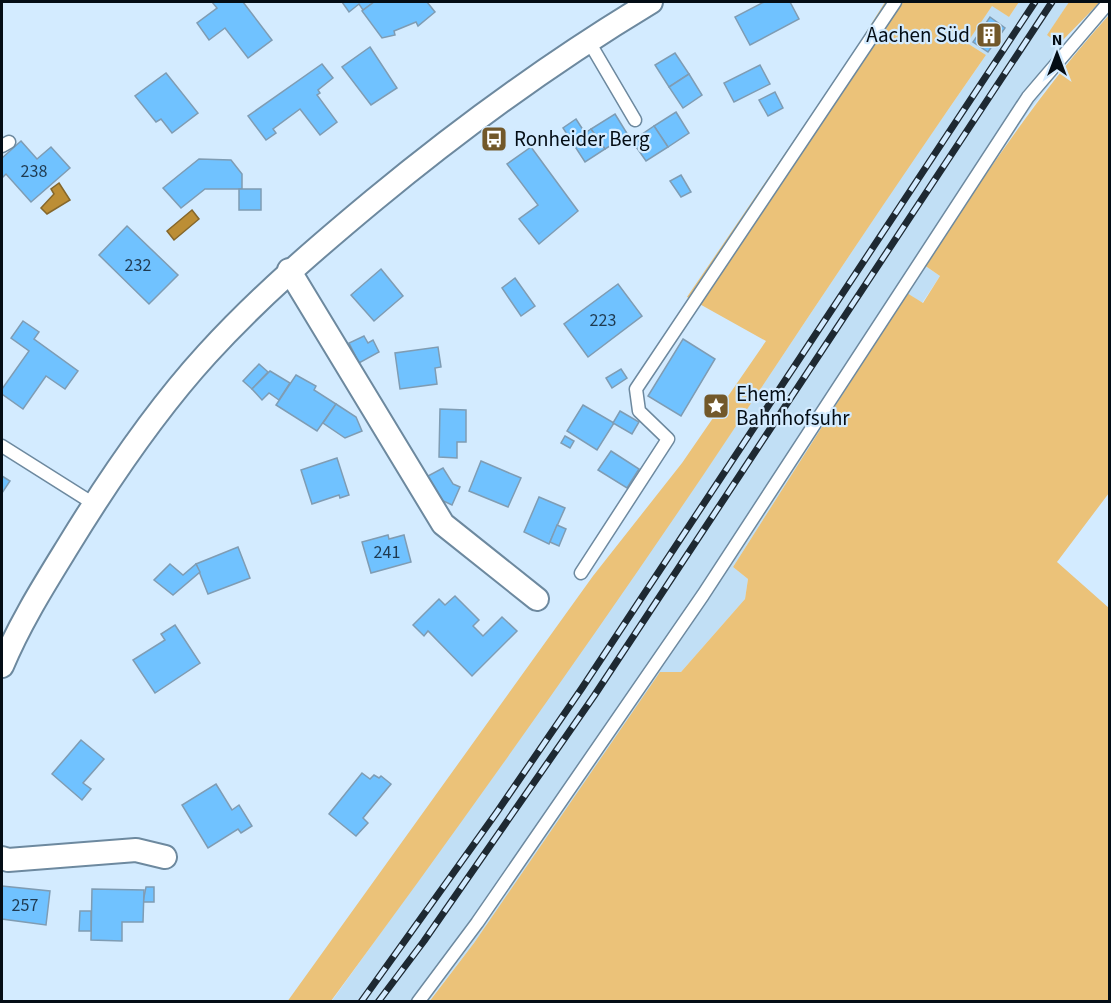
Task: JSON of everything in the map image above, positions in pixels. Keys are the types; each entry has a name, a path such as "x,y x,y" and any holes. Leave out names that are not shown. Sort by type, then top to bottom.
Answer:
{"street":[{"path":"2,666 19,625 94,504 149,425 206,355 289,270 439,147 588,40 651,2"},
{"path":"289,270 443,524 537,599"},
{"path":"2,858 8,860 136,850 165,857"}],"lane":[{"path":"581,573 668,439 639,411 636,389 895,2"},
{"path":"418,1002 477,923 703,595 1022,106 1109,2"},
{"path":"588,40 635,120"},
{"path":"2,446 94,504"}],"shaded area":[{"path":"885,2 1019,2 1009,17 992,6 967,43 986,55 657,543 519,741 331,1001 287,1002 593,576 682,463 766,341 687,297 850,58"},
{"path":"1019,2 1069,2 1048,35 1073,54 1028,112 925,266 940,276 922,303 907,293 733,567 748,579 745,599 681,672 660,673 474,943 429,1001 331,1002 508,756 701,478 907,169 986,55 967,43 992,5 1009,17"},
{"path":"1069,2 1100,2 1059,44 1047,35"},
{"path":"1109,15 1109,493 1057,562 1109,608 1109,1001 429,1002 474,943 660,672 681,672 745,599 748,579 733,567 907,293 923,303 940,276 924,265 990,168 1059,74"},
{"path":"59,183 70,200 47,214 41,208 54,194 51,189"},
{"path":"192,210 199,219 174,240 167,231"}],"building":[{"path":"212,2 243,2 272,40 248,58 225,28 209,40 197,23 217,8"},
{"path":"342,2 374,2 363,10 359,4 349,12"},
{"path":"374,2 427,2 435,12 418,26 416,22 394,31 395,35 382,38 362,11"},
{"path":"764,2 790,2 799,19 750,45 735,17"},
{"name":"Aachen Süd","path":"990,17 1005,28 988,52 973,42"},
{"path":"370,47 397,88 371,105 342,67"},
{"path":"675,53 689,74 669,87 655,65"},
{"path":"322,64 333,78 318,90 320,93 317,95 337,122 320,135 300,109 273,129 276,133 266,140 248,116"},
{"path":"760,65 770,84 734,102 724,83"},
{"path":"166,73 198,113 172,133 161,119 156,122 135,96"},
{"path":"689,74 702,95 683,108 669,87"},
{"path":"775,92 783,108 768,116 759,100"},
{"path":"676,112 689,133 668,147 654,126"},
{"path":"615,114 628,135 605,149 591,129"},
{"path":"576,119 585,133 591,129 605,149 585,162 563,128"},
{"path":"654,126 668,147 646,161 632,141"},
{"path":"21,141 37,159 51,147 70,168 31,202 6,174 2,178 2,158"},
{"path":"531,147 578,211 539,244 519,219 538,205 507,164"},
{"path":"199,159 231,160 242,174 242,189 205,189 181,208 163,188"},
{"path":"681,175 691,192 681,197 670,181"},
{"path":"239,189 261,189 261,210 239,210"},
{"path":"127,226 178,275 149,304 99,255"},
{"path":"381,269 403,296 374,321 351,295"},
{"path":"515,278 535,306 521,316 502,288"},
{"path":"618,284 642,316 588,357 564,324"},
{"path":"23,321 39,332 34,339 78,371 65,389 46,376 23,409 2,394 2,389 29,351 11,338"},
{"path":"364,336 368,343 373,340 379,352 359,363 349,343"},
{"path":"683,339 715,359 681,416 648,396"},
{"path":"438,347 441,367 435,368 437,384 400,389 395,353"},
{"path":"259,364 268,372 252,389 243,381"},
{"path":"621,369 627,378 612,388 606,378"},
{"path":"270,371 290,383 279,400 269,393 262,400 252,389"},
{"path":"296,375 316,386 314,390 336,404 317,431 276,405"},
{"path":"336,404 356,417 362,431 345,438 323,423"},
{"path":"583,405 614,423 597,450 567,431"},
{"path":"440,409 466,410 466,442 457,442 457,458 439,457"},
{"path":"620,411 639,422 632,434 613,423"},
{"path":"565,436 574,441 570,448 561,443"},
{"path":"611,451 639,469 627,488 598,470"},
{"path":"337,458 349,495 340,498 339,495 312,504 301,470"},
{"path":"481,461 521,478 508,507 469,491"},
{"path":"443,468 453,484 460,487 452,505 439,499 426,477"},
{"path":"2,476 10,481 2,493"},
{"path":"539,497 565,508 549,544 524,532"},
{"path":"557,525 566,529 559,546 550,542"},
{"path":"388,535 389,539 404,535 411,562 371,573 362,542"},
{"path":"238,547 250,578 208,594 196,564"},
{"path":"170,564 183,575 196,564 200,572 173,595 154,580"},
{"path":"455,596 479,620 473,626 483,636 502,617 517,631 472,676 428,631 424,636 413,625 439,599 445,605"},
{"path":"175,625 200,663 155,693 133,660 165,640 161,634"},
{"path":"81,740 104,759 83,783 91,789 82,800 52,774"},
{"path":"362,773 370,779 374,775 379,778 381,776 391,784 363,818 368,823 356,836 329,814"},
{"path":"216,784 232,810 239,805 252,826 241,833 238,829 208,848 182,805"},
{"path":"2,886 50,891 46,925 2,919"},
{"path":"146,887 154,887 154,902 143,902"},
{"path":"92,889 144,890 143,922 122,922 122,941 91,940"},
{"path":"80,911 91,911 91,931 79,931"}],"railway":[{"path":"361,1002 497,812 582,688 1035,2"},
{"path":"378,1002 424,941 594,696 1052,2"}],"place":[{"name":"Aachen Süd","path":"989,35"},
{"name":"Ronheider Berg","path":"494,139"},
{"name":"Ehem. Bahnhofsuhr","path":"716,406"}]}
